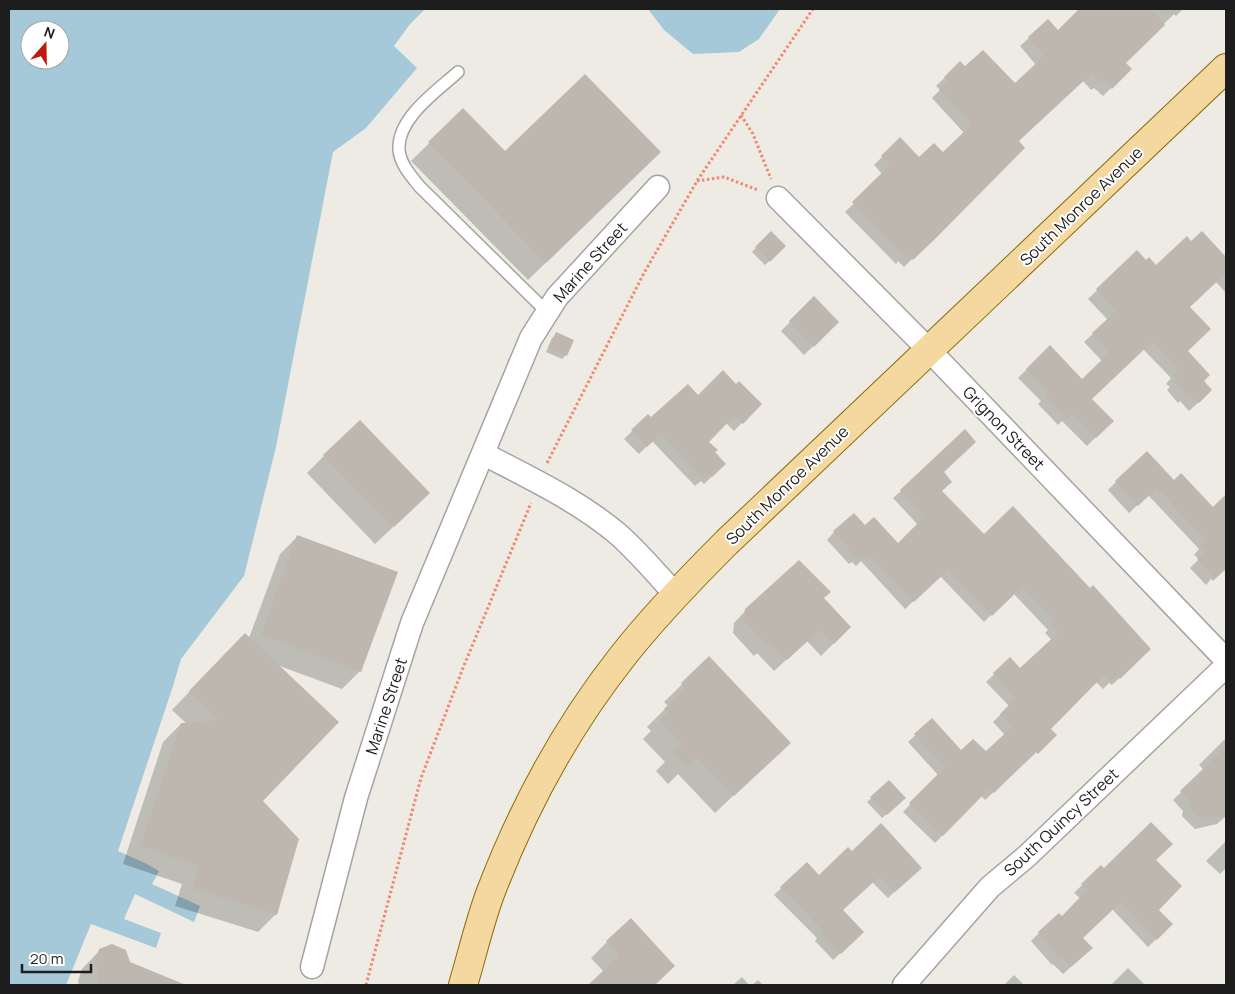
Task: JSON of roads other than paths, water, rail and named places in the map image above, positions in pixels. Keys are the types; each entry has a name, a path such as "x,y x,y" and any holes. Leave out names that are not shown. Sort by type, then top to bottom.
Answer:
{"main road":[{"name":"South Monroe Avenue","path":"463,985 490,896 521,822 551,764 584,709 622,657 675,594 727,542 1226,68"}],"street":[{"name":"Marine Street","path":"312,967 356,798 412,623 531,338 557,297 658,187"},
{"name":"Grignon Street","path":"778,198 929,350 1226,660"},
{"path":"484,454 540,482 589,512 620,536 675,594"},
{"name":"South Quincy Street","path":"904,985 990,887 1026,856 1226,666"}],"lane":[{"path":"458,72 409,118 402,131 399,151 406,170 420,188 547,312"}],"water":[{"path":"9,9 425,9 410,24 394,46 417,68 366,128 333,152 276,447 244,576 181,659 118,851 159,871 152,884 200,906 194,922 135,894 124,919 161,933 156,948 91,924 66,985 9,985"},
{"path":"648,9 780,9 759,39 739,52 693,54 664,30"}]}
